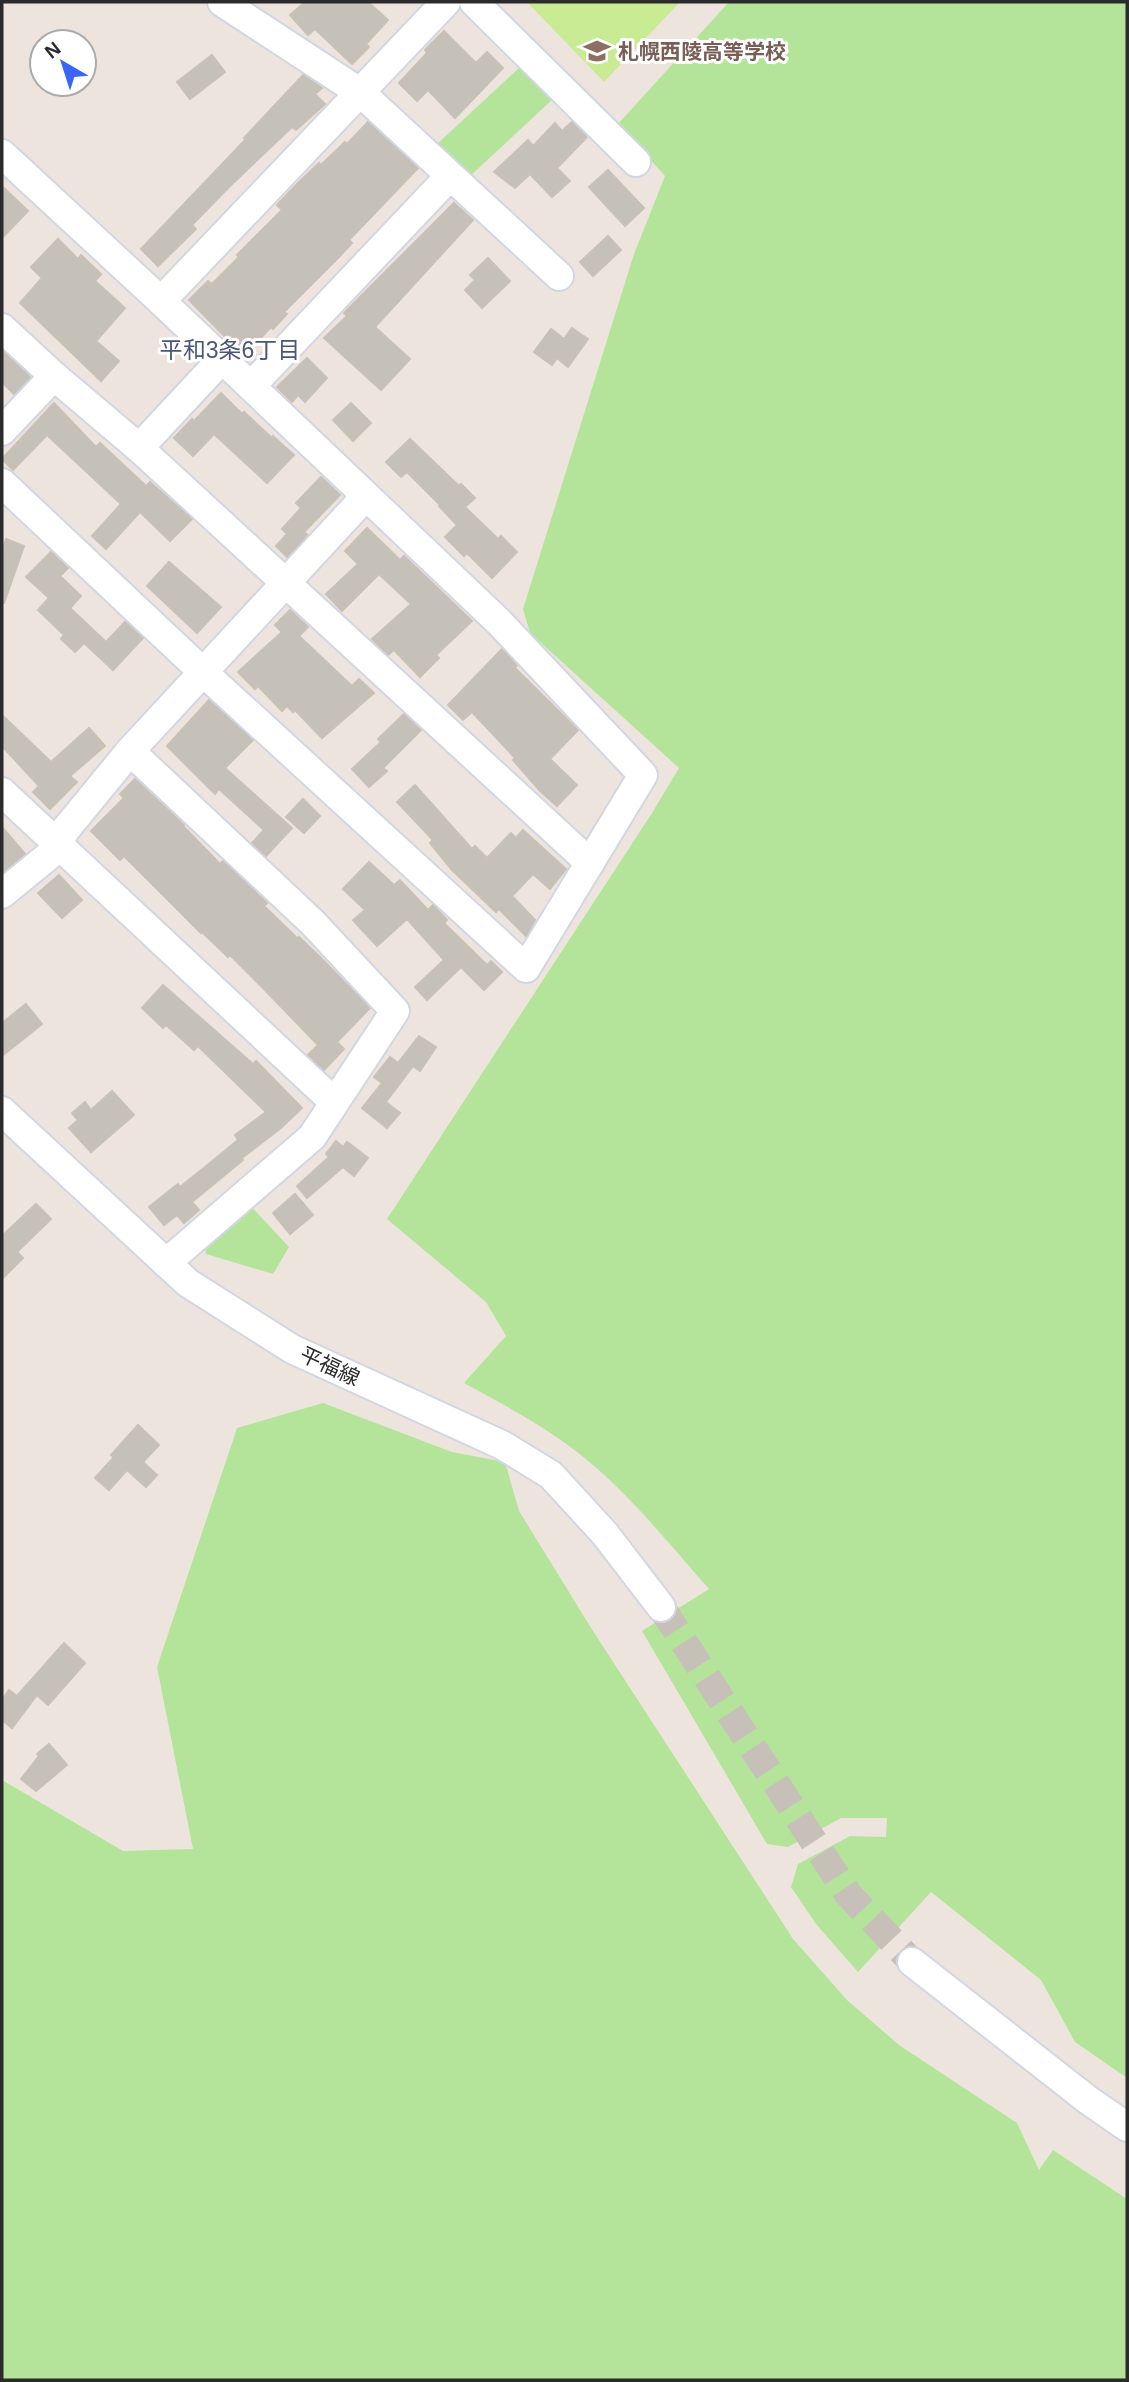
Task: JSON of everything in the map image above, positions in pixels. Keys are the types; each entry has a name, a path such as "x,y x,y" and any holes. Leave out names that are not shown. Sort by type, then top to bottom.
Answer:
{"street":[{"path":"222,2 361,93 559,276"},
{"path":"161,301 446,2"},
{"path":"474,2 635,162"},
{"path":"2,154 499,622 643,775 526,968 204,673 2,483"},
{"path":"251,386 450,176"},
{"path":"2,328 139,448 590,863"},
{"path":"139,448 222,359"},
{"path":"2,431 54,376"},
{"path":"2,894 52,853 66,829 130,751 366,496"},
{"path":"130,751 313,923 395,1011 312,1137 166,1263"},
{"path":"2,792 334,1102"},
{"name":"平福線","path":"2,1111 188,1283 292,1349 502,1445 551,1475 605,1534 661,1607"},
{"path":"912,1962 1088,2100 1127,2127"}],"green space":[{"name":"札幌西陵高等学校","path":"527,2 680,2 604,82"},
{"path":"729,2 1127,2 1127,2078 1075,2042 1041,1980 931,1892 858,1972 816,1924 791,1887 798,1864 850,1836 886,1837 887,1818 841,1818 788,1847 767,1844 642,1631 709,1589 604,1474 543,1428 464,1383 506,1336 486,1302 387,1219 679,768 530,633 523,609 634,254 665,176 618,124"},
{"path":"520,67 553,99 467,179 435,146"},
{"path":"249,1204 289,1247 273,1274 206,1254 204,1241"},
{"path":"323,1403 452,1452 505,1462 519,1511 593,1631 793,1939 847,2000 899,2045 1017,2123 1039,2170 1053,2150 1127,2199 1127,2380 2,2380 2,1780 123,1851 193,1849 157,1667 237,1428"}],"building":[{"path":"305,2 368,2 388,20 366,44 369,47 352,64 315,29 308,35 290,15"},
{"path":"444,31 476,63 487,52 503,68 455,118 428,90 417,101 399,83"},
{"path":"212,55 225,72 190,99 177,82"},
{"path":"303,75 322,88 315,94 325,104 296,130 292,127 229,187 192,225 196,229 158,266 141,249"},
{"path":"368,122 418,168 349,240 352,243 339,257 284,312 287,314 244,356 189,300 208,281 212,284 239,257 237,255 282,210 277,205 296,185 345,142 347,144"},
{"path":"572,122 587,137 557,168 570,181 552,197 530,174 515,188 494,172 528,140 533,146 555,123 562,131"},
{"path":"608,170 644,208 625,226 589,187"},
{"path":"2,186 28,211 2,238"},
{"path":"454,203 473,220 375,327 410,359 381,390 324,338 347,316 344,313"},
{"path":"608,236 621,250 593,276 580,262"},
{"path":"58,239 78,259 81,255 101,274 95,281 125,308 96,341 119,361 101,381 20,303 42,278 31,267"},
{"path":"488,258 510,281 482,308 465,290 475,280 470,275"},
{"path":"572,328 588,339 568,367 557,358 552,365 534,352 551,329 564,339"},
{"path":"2,350 30,377 14,394 2,382"},
{"path":"307,358 327,378 305,402 298,395 292,402 277,387"},
{"path":"221,393 242,414 244,412 294,455 267,483 214,434 193,456 174,438"},
{"path":"54,403 96,447 100,443 146,486 150,482 192,519 170,541 140,512 106,549 92,536 121,504 47,435 13,470 2,459"},
{"path":"351,403 371,423 353,441 333,420"},
{"path":"410,439 475,498 465,507 498,539 501,536 517,552 492,578 467,553 464,556 445,537 457,525 440,505 407,472 401,477 386,462"},
{"path":"321,477 340,495 304,532 308,535 287,557 276,546 287,534 282,529 301,508 296,503"},
{"path":"367,528 400,560 404,556 472,621 436,655 439,658 420,677 394,650 388,655 372,639 411,604 379,574 342,611 326,594 358,564 345,551"},
{"path":"6,539 24,546 2,603 2,552"},
{"path":"51,552 68,568 60,576 81,596 70,608 106,642 125,622 143,638 113,670 84,643 75,652 61,639 64,635 38,610 49,598 26,577"},
{"path":"169,562 221,607 197,633 147,586"},
{"path":"290,610 308,627 299,636 352,686 359,679 374,693 322,738 295,710 293,712 287,706 282,711 258,686 255,689 238,672 282,632 275,625"},
{"path":"502,649 517,665 515,668 578,730 550,759 577,785 557,806 540,791 513,760 515,758 472,712 463,720 448,705"},
{"path":"209,700 253,740 225,768 292,828 266,856 252,843 264,830 219,789 215,794 167,746"},
{"path":"404,714 421,730 383,768 387,771 369,787 352,769 381,742 378,739"},
{"path":"2,715 51,762 89,728 105,746 70,776 77,782 50,809 33,792 39,786 2,746"},
{"path":"135,779 184,825 220,864 223,861 267,903 264,906 370,1008 337,1042 344,1049 324,1070 308,1055 318,1045 260,985 230,955 228,957 201,933 124,856 120,860 91,831 124,798 120,794"},
{"path":"415,785 472,849 475,846 487,858 511,833 516,838 523,830 566,869 550,889 533,874 512,896 535,920 526,936 499,909 496,912 452,870 430,843 433,840 397,802"},
{"path":"303,799 320,816 304,833 286,817"},
{"path":"2,827 25,854 2,873"},
{"path":"369,862 394,885 400,880 428,910 433,905 447,920 444,923 487,965 491,961 502,972 484,990 461,967 427,1000 415,987 444,960 407,919 377,946 353,920 365,910 343,889"},
{"path":"59,875 82,900 62,918 38,893"},
{"path":"163,985 253,1064 256,1061 302,1108 192,1202 199,1210 184,1223 177,1215 164,1225 149,1207 205,1167 238,1140 235,1135 266,1112 198,1046 194,1050 166,1025 163,1028 142,1008"},
{"path":"26,1004 42,1024 2,1056 2,1023"},
{"path":"419,1036 436,1047 420,1071 413,1066 386,1102 400,1113 387,1128 362,1108 382,1083 374,1077 390,1057 398,1063"},
{"path":"112,1091 134,1115 91,1152 69,1128 78,1120 72,1113 85,1102 91,1110"},
{"path":"336,1141 343,1147 347,1142 368,1158 354,1176 343,1167 307,1198 297,1186 329,1157 326,1154"},
{"path":"295,1194 313,1215 290,1234 273,1213"},
{"path":"36,1204 51,1219 17,1252 23,1258 2,1279 2,1236"},
{"path":"138,1425 159,1445 143,1462 157,1475 146,1487 127,1470 109,1490 95,1478"},
{"path":"64,1643 85,1663 48,1705 37,1695 12,1728 2,1720 2,1700 9,1690 17,1696"},
{"path":"49,1744 67,1765 36,1791 21,1779 39,1756 37,1754"}],"tunnel":[{"path":"661,1607 848,1894 912,1962"}],"place":[{"name":"札幌西陵高等学校","path":"597,51"}],"district":[{"name":"平和3条6丁目","path":"230,350"}]}
